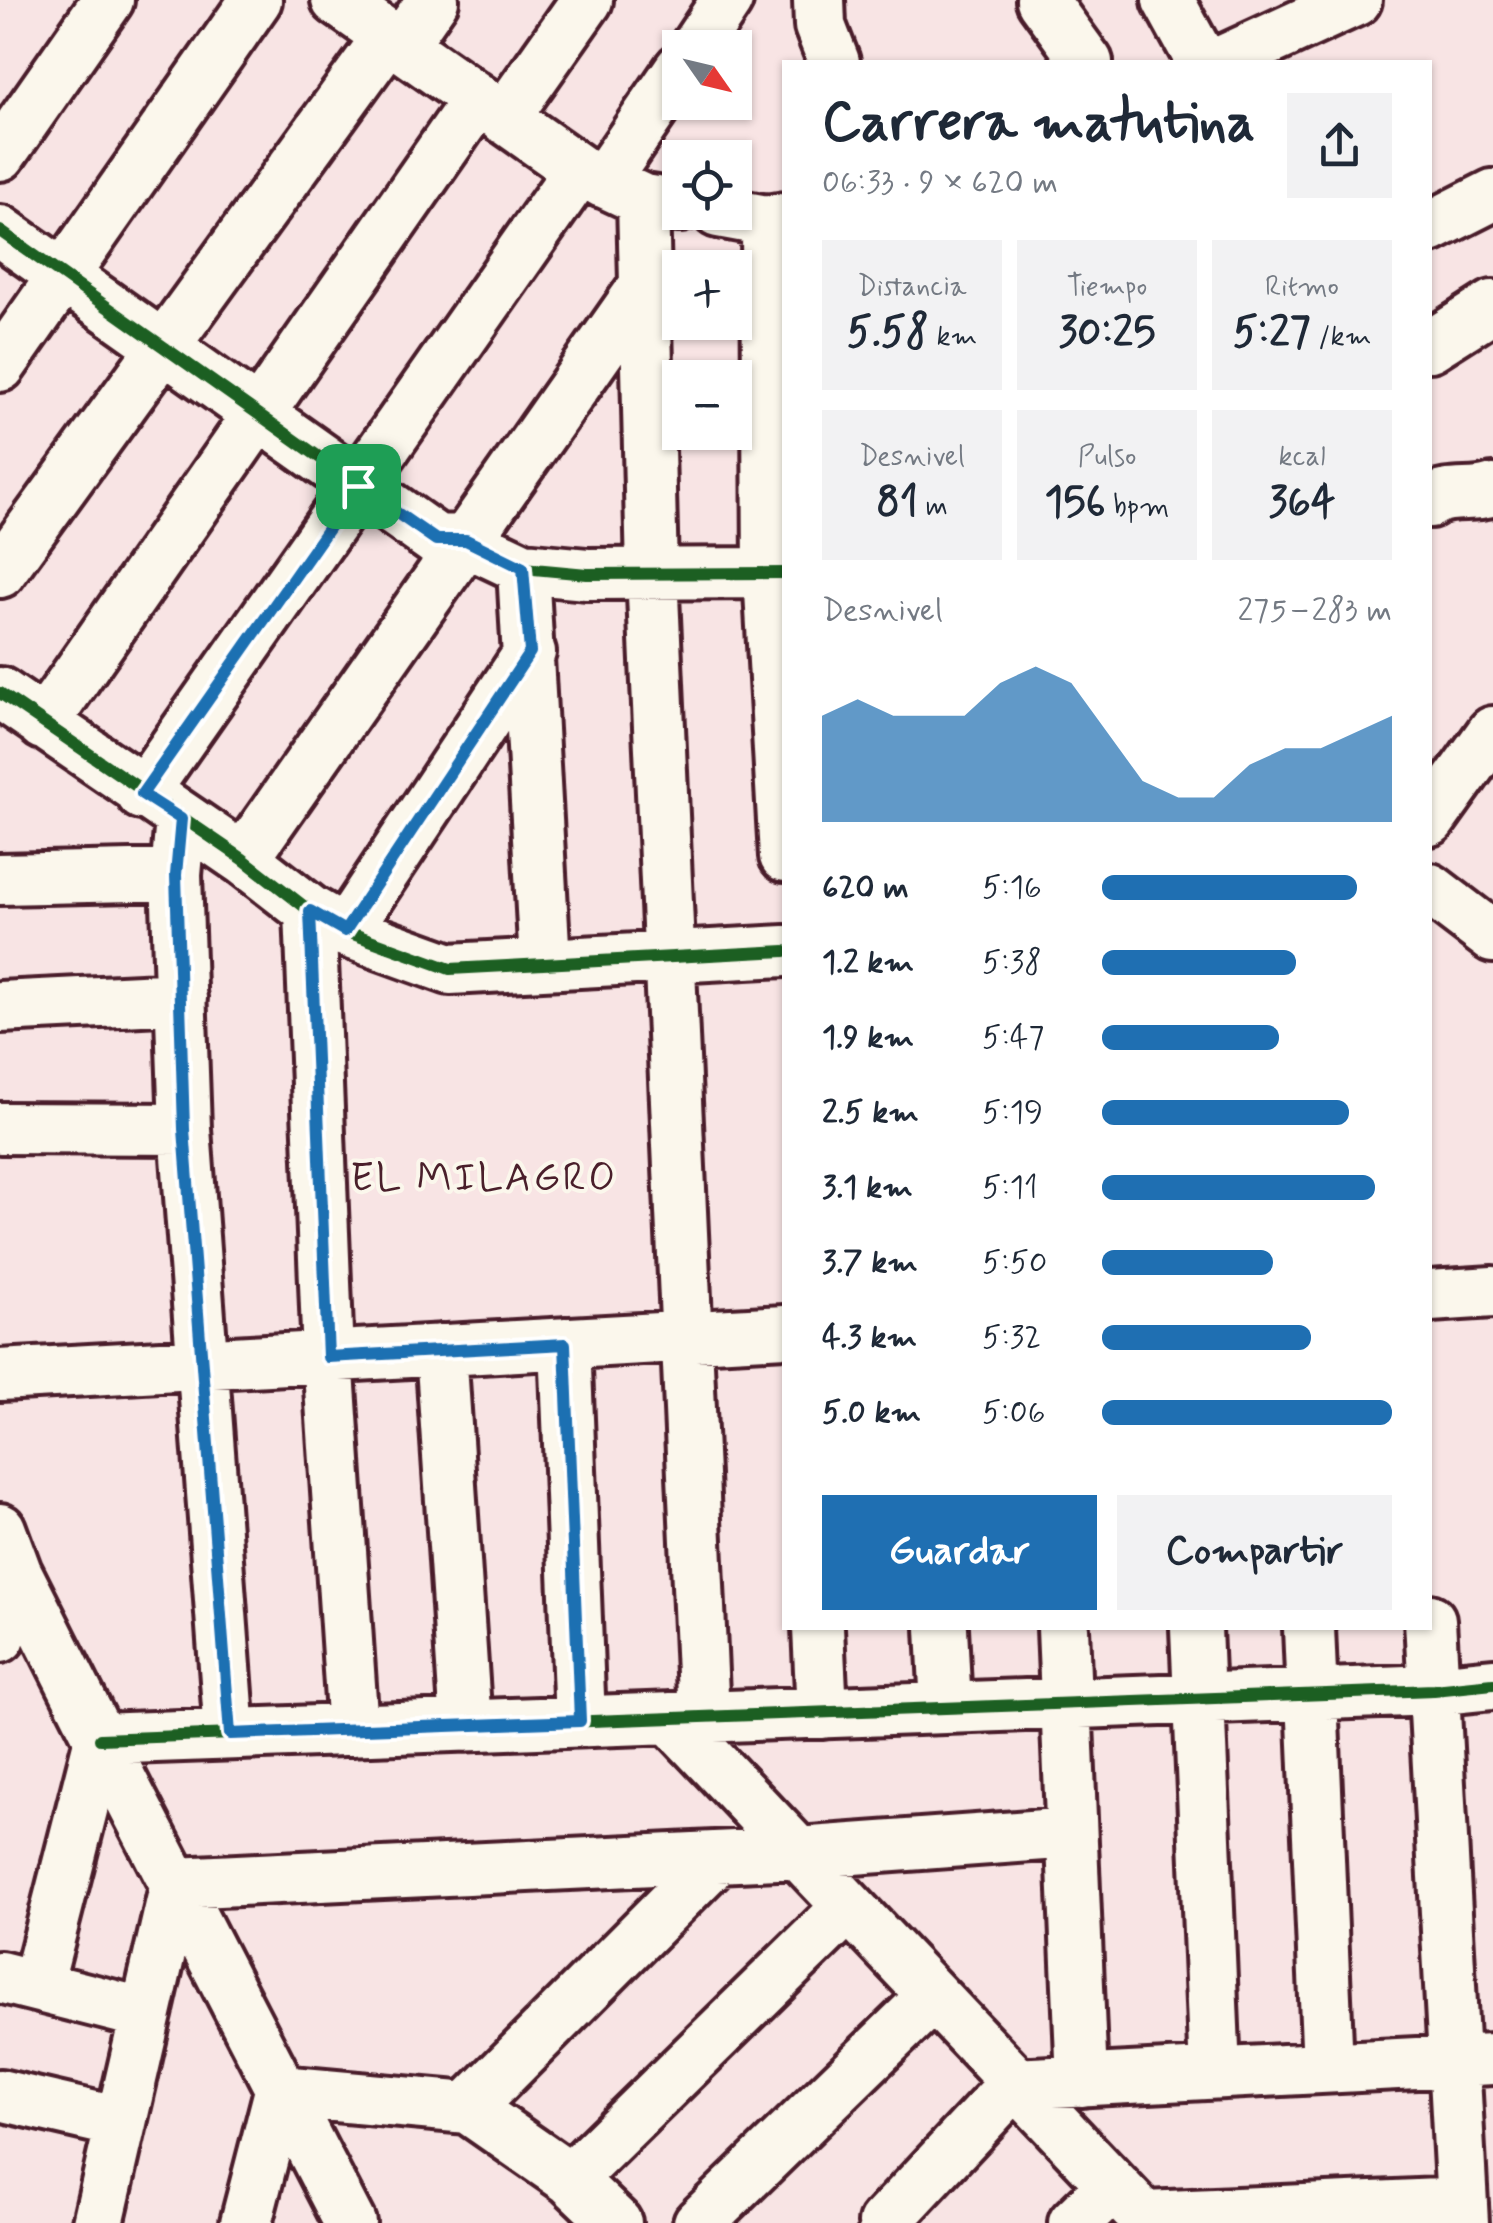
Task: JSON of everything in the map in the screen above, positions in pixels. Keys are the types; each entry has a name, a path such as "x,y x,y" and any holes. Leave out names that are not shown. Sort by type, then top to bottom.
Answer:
{"street":[{"path":"0,155 108,0"},
{"path":"0,366 256,0"},
{"path":"338,0 490,109 626,189 643,288 668,957 687,1337 687,1718 798,1854 1135,2209"},
{"path":"0,572 394,41 433,0"},
{"path":"43,724 259,415 490,109 587,0"},
{"path":"707,30 728,0"},
{"path":"820,0 820,26 833,60"},
{"path":"1042,0 1086,60"},
{"path":"1168,0 1201,60"},
{"path":"1225,60 1331,5"},
{"path":"230,1734 184,1129 176,875 162,806 358,486 626,189 662,109"},
{"path":"1432,225 1493,195"},
{"path":"776,219 777,573 782,750"},
{"path":"0,231 436,540 466,540 523,568 587,574 777,573"},
{"path":"243,859 643,288"},
{"path":"1432,345 1493,306"},
{"path":"1432,501 1439,496 1481,495 1493,490"},
{"path":"523,568 545,963"},
{"path":"352,1730 328,1357 327,921 530,652"},
{"path":"0,693 327,921 450,968 782,951"},
{"path":"1432,817 1493,732"},
{"path":"0,879 176,875"},
{"path":"1432,891 1466,929"},
{"path":"0,1007 181,998"},
{"path":"0,1128 184,1129"},
{"path":"1432,1296 1493,1292"},
{"path":"0,1375 782,1331"},
{"path":"565,1344 580,1721"},
{"path":"441,1350 466,1726"},
{"path":"0,1638 8,1550"},
{"path":"8,1550 100,1739 350,2223"},
{"path":"818,1630 822,1713"},
{"path":"942,1630 946,1708"},
{"path":"1063,1630 1082,2081"},
{"path":"1196,1630 1215,2073"},
{"path":"1309,1630 1328,2067"},
{"path":"1074,2223 1135,2209 1463,2213 1474,2060 1431,1630"},
{"path":"100,1739 1312,1695 1493,1684"},
{"path":"100,1739 18,1981 146,2014"},
{"path":"176,1884 798,1854 1072,1833"},
{"path":"468,2108 717,1858"},
{"path":"98,2223 176,1884"},
{"path":"570,2179 848,1907"},
{"path":"700,2223 932,1997"},
{"path":"884,2223 1014,2084 1474,2060"},
{"path":"280,2091 468,2108 570,2179 616,2223"},
{"path":"246,2223 280,2091"},
{"path":"0,2094 121,2122"}],"cycle path":[{"path":"0,231 436,540 466,541 523,568 587,574 782,573"},
{"path":"0,693 243,859 310,911 345,931 450,969 782,951"},
{"path":"100,1739 1434,1690 1493,1684"}],"district":[{"name":"EL MILAGRO","path":"484,1179"}],"route":[{"path":"358,486 436,540 466,540 523,568 530,652 345,931 310,911 328,1357 565,1344 580,1721 230,1734 184,1129 176,875 181,819 142,794 358,486"}]}
